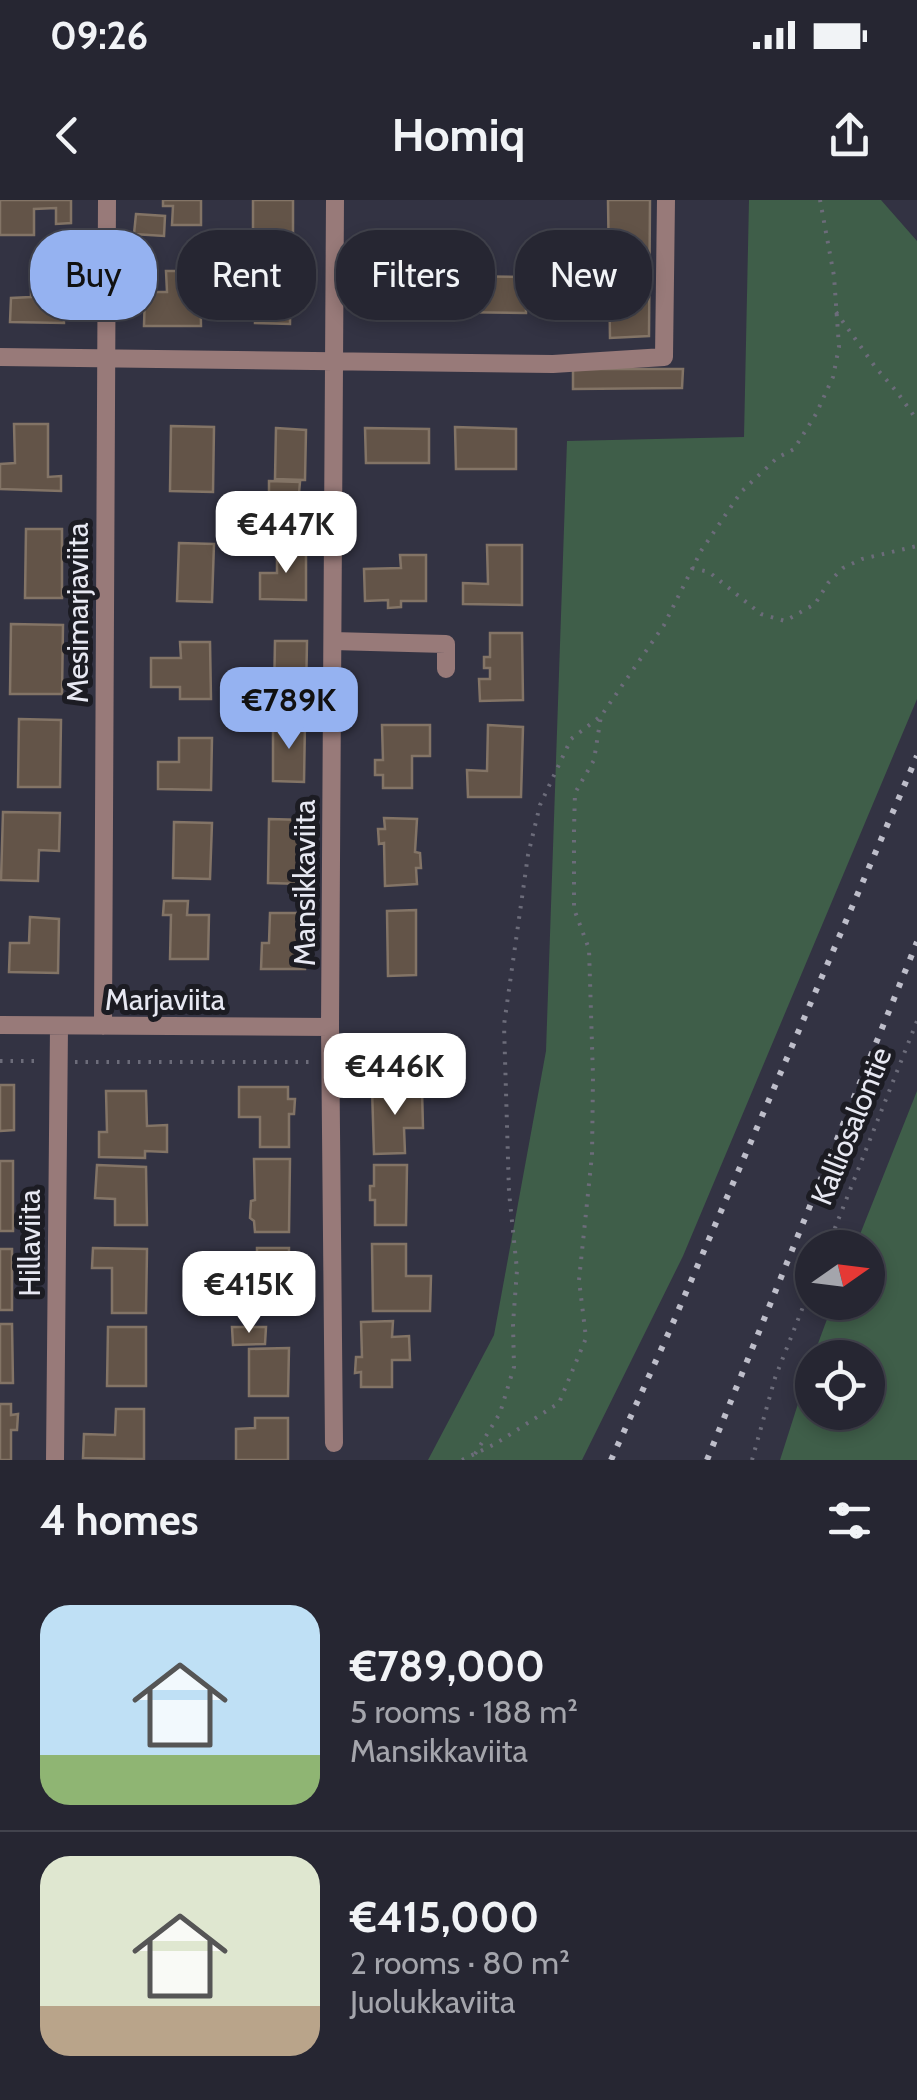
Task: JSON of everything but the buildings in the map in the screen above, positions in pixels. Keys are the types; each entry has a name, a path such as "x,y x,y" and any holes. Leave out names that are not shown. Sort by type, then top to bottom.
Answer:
{"street":[{"name":"Mesimarjaviita","path":"103,1026 107,200"},
{"name":"Mansikkaviita","path":"334,1443 330,1027 336,200"},
{"path":"0,356 554,364 664,357 666,200"},
{"path":"333,641 446,644 446,669"},
{"name":"Marjaviita","path":"0,1025 330,1027"},
{"name":"Hillaviita","path":"55,1460 59,1026"}],"path":[{"path":"475,1454 500,1413 514,1367 518,1270 509,1192 504,1025 528,855 540,804 571,739 601,716 664,625 700,551 740,492 777,458 794,449 834,376 838,347 834,276 820,200"},
{"path":"836,312 917,420"},
{"path":"692,568 708,572 761,614 786,621 816,604 843,568 862,558 917,546"},
{"path":"462,1460 496,1444 558,1403 586,1338 579,1280 592,1155 593,1077 589,949 574,908 574,829 575,793 594,760 601,716"},
{"name":"Kalliosalontie","path":"834,1230 917,1021"},
{"path":"0,1061 330,1062"},
{"path":"752,1460 798,1320"}],"green space":[{"path":"749,200 881,200 917,241 917,699 683,1256 582,1460 428,1460 494,1335 546,1051 567,441 744,437"},
{"path":"917,1091 917,1460 780,1460 795,1413 795,1430 885,1430 885,1340 819,1340 827,1320 885,1320 885,1230 862,1230"}],"railway":[{"path":"611,1460 917,756"},
{"path":"707,1460 917,942"}]}
